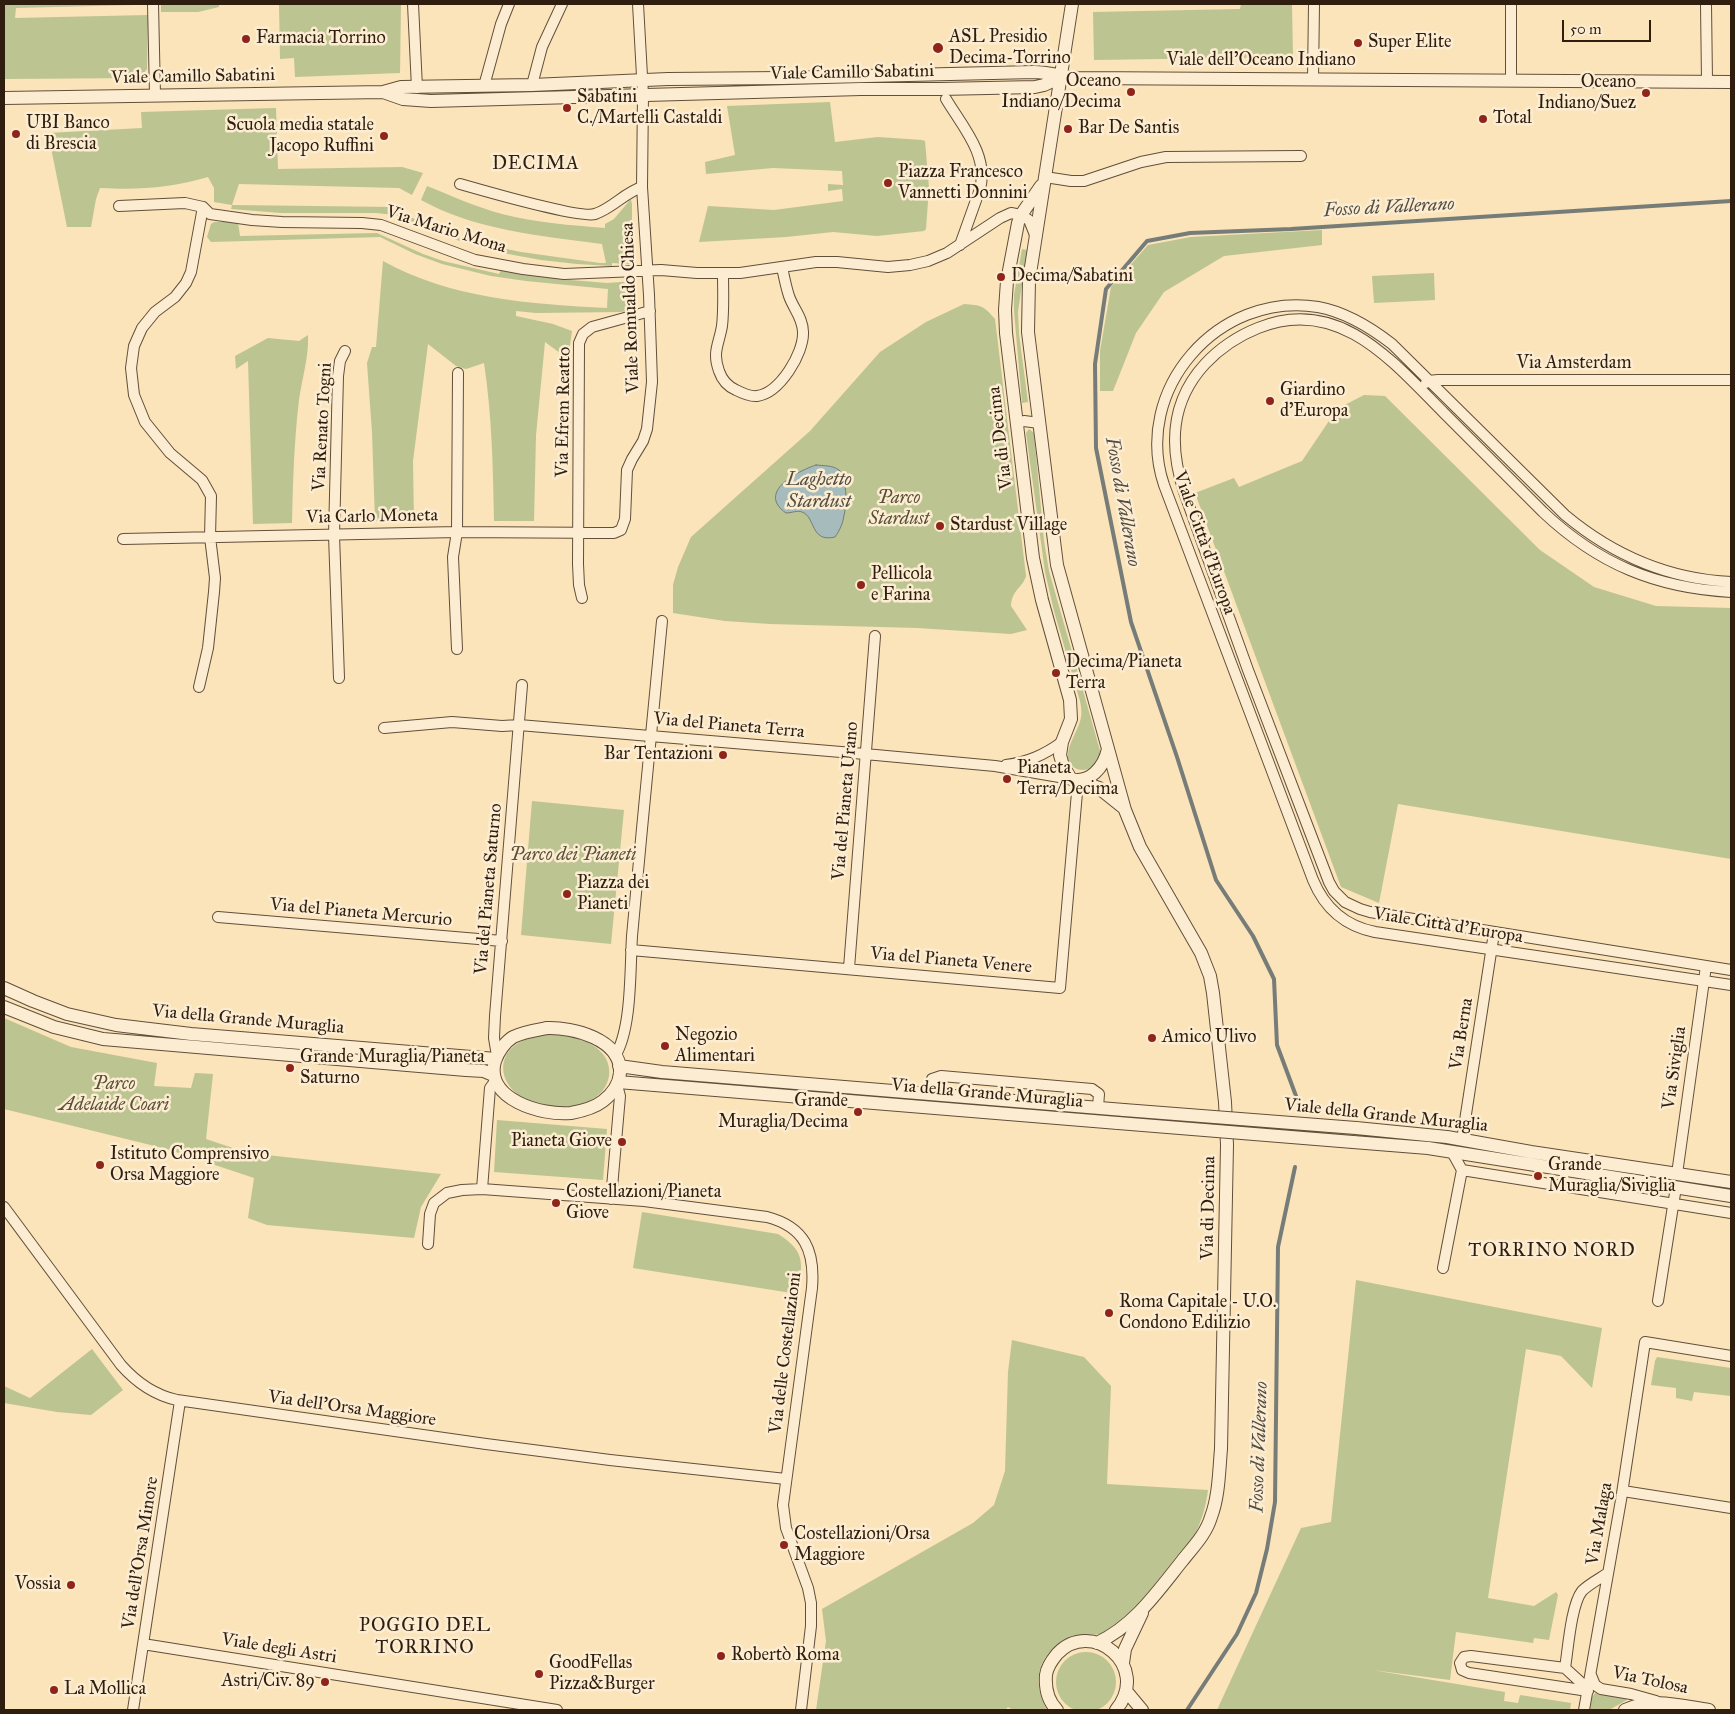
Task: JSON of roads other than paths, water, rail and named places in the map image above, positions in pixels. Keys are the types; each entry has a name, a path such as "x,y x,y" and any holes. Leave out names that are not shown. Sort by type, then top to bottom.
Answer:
{"street":[{"path":"153,4 155,95"},
{"path":"413,4 418,88"},
{"path":"484,86 501,24 509,4"},
{"path":"532,85 542,47 562,4"},
{"name":"Viale Romualdo Chiesa","path":"621,530 625,520 627,470 643,441 648,425 652,372 648,270 642,187 643,94 638,4"},
{"name":"Via di Decima","path":"1072,4 1035,235 1028,289 1027,323 1057,565 1125,810 1136,838 1198,946 1210,976 1226,1102 1228,1145 1221,1449 1210,1522 1203,1534 1146,1606 1113,1634 1097,1643"},
{"path":"1314,4 1314,79"},
{"path":"1510,80 1511,4"},
{"path":"1706,4 1707,81"},
{"name":"Viale Camillo Sabatini","path":"4,98 383,92 401,87 1034,72 1050,73 1061,77"},
{"name":"Viale Camillo Sabatini","path":"383,92 403,100 431,101 643,94 1035,87 1061,77"},
{"name":"Viale dell'Oceano Indiano","path":"1061,77 1731,82"},
{"path":"946,99 975,148 982,168 981,185 960,245"},
{"path":"1045,177 1084,181 1136,164 1166,157 1300,156"},
{"name":"Via di Decima","path":"1045,177 1038,191 1021,215 1017,227 1005,310 1006,333 1033,558 1042,600 1070,700 1070,724 1062,742 1060,751 1061,762 1074,780 1099,788 1110,795 1125,810"},
{"path":"460,184 549,207 590,215 600,212 628,193 642,187"},
{"name":"Via Mario Mona","path":"118,206 185,203 203,207 210,214 262,221 382,225 463,256 532,271 564,274 648,270 740,273 816,262 901,266 928,261 947,253 1004,216 1011,213 1021,215"},
{"path":"199,687 208,648 214,592 210,536 211,500 208,488 198,476 170,453 145,422 134,395 131,368 134,346 140,331 155,312 175,297 186,283 191,272 203,207"},
{"path":"1021,215 1030,222 1035,235"},
{"path":"723,273 722,324 716,352 718,369 729,386 747,395 758,396 771,391 784,378 794,362 803,337 801,323 789,297 782,267"},
{"name":"Viale Città d'Europa","path":"1731,582 1669,571 1628,557 1597,540 1565,516 1392,344 1373,330 1343,314 1319,307 1294,305 1254,313 1232,322 1217,331 1201,345 1179,371 1168,390 1159,418 1157,433 1158,462 1164,486 1315,885 1326,904 1335,913 1348,922 1368,930 1731,985"},
{"name":"Via Efrem Reatto","path":"582,598 578,575 580,341 586,331 595,325 650,310"},
{"name":"Viale Città d'Europa","path":"1731,592 1700,590 1656,580 1616,565 1591,550 1565,532 1543,512 1382,353 1365,340 1333,324 1301,320 1276,322 1251,331 1210,358 1196,375 1179,412 1174,437 1178,475 1235,635 1330,886 1345,902 1360,909 1494,933 1731,970"},
{"name":"Via Renato Togni","path":"339,678 334,535 338,376 340,362 345,351"},
{"path":"457,649 453,557 457,532 458,373"},
{"name":"Via Amsterdam","path":"1428,381 1731,380"},
{"path":"1419,388 1428,381"},
{"path":"1017,423 1024,421 1039,423"},
{"name":"Via Carlo Moneta","path":"124,539 457,532 579,533 617,532 621,530"},
{"path":"611,1199 620,1096 617,1084 618,1061 626,1026 650,736 662,621"},
{"name":"Via del Pianeta Urano","path":"849,968 875,636"},
{"name":"Via del Pianeta Saturno","path":"496,1057 494,1038 495,1016 522,685"},
{"name":"Via del Pianeta Terra","path":"384,728 452,722 502,726 519,725 995,766 1074,780"},
{"path":"995,766 1024,762 1036,758 1062,742"},
{"path":"1074,780 1088,778 1098,770 1104,762 1108,749"},
{"name":"Via del Pianeta Venere","path":"631,950 1060,988 1074,780"},
{"name":"Via del Pianeta Mercurio","path":"218,917 502,941"},
{"name":"Via Berna","path":"1462,1140 1494,933"},
{"name":"Via Siviglia","path":"1677,1174 1706,966"},
{"name":"Via della Grande Muraglia","path":"4,988 67,1014 123,1026 207,1035 496,1057"},
{"name":"Via della Grande Muraglia","path":"4,1007 54,1027 103,1039 484,1071 494,1078"},
{"path":"482,1190 490,1088 494,1078 496,1057 508,1041 516,1036 537,1030 560,1028 576,1030 607,1046 618,1061"},
{"name":"Via della Grande Muraglia","path":"618,1061 662,1072 1124,1110"},
{"path":"930,1094 931,1081 934,1077 1092,1089 1099,1094 1098,1108"},
{"path":"494,1078 502,1090 520,1103 541,1111 558,1114 593,1107 608,1096 617,1084"},
{"name":"Via della Grande Muraglia","path":"617,1084 1353,1142"},
{"name":"Viale della Grande Muraglia","path":"1124,1110 1356,1128 1462,1140 1731,1182"},
{"name":"Viale della Grande Muraglia","path":"1353,1142 1452,1152 1731,1196"},
{"path":"1444,1268 1462,1170 1452,1152"},
{"path":"1462,1170 1731,1213"},
{"path":"1658,1301 1676,1187"},
{"name":"Via delle Costellazioni","path":"428,1244 430,1214 434,1203 450,1192 482,1190 644,1201 767,1217 788,1225 806,1243 813,1260 813,1282 783,1504 784,1520 790,1542 808,1588 812,1614 801,1710"},
{"name":"Via dell'Orsa Maggiore","path":"4,1207 125,1369 140,1383 162,1396 417,1435 571,1455 786,1479"},
{"name":"Via Malaga","path":"1584,1710 1623,1491 1645,1342 1731,1356"},
{"name":"Via dell'Orsa Minore","path":"134,1710 180,1400"},
{"path":"1623,1491 1731,1508"},
{"path":"1565,1668 1574,1609 1578,1598 1587,1587 1608,1573"},
{"name":"Via di Decima","path":"1123,1663 1128,1642 1146,1606"},
{"path":"1056,1710 1048,1697 1047,1672 1052,1660 1061,1650 1072,1644 1084,1641 1097,1643 1112,1651 1123,1663 1129,1695 1142,1710"},
{"name":"Viale degli Astri","path":"143,1644 557,1710"},
{"path":"1472,1656 1565,1668 1588,1690 1469,1674 1462,1670 1460,1663 1464,1657 1472,1656"},
{"name":"Via Tolosa","path":"1591,1675 1595,1685 1601,1689 1631,1694 1662,1703 1710,1710"},
{"path":"1116,1710 1129,1695"},
{"path":"1625,1710 1644,1704 1662,1703"}],"water":[{"name":"Laghetto Stardust","path":"816,465 836,468 842,473 844,478 846,491 845,511 843,521 835,537 827,538 821,536 814,529 810,519 802,512 786,513 778,505 776,497 783,483 799,472"}],"waterway":[{"name":"Fosso di Vallerano","path":"1296,1096 1277,1045 1274,979 1253,936 1216,880 1131,622 1096,448 1095,364 1106,289 1147,241 1190,233 1291,229 1731,201"},
{"name":"Fosso di Vallerano","path":"1187,1710 1237,1634 1256,1593 1267,1549 1275,1502 1278,1247 1295,1167"}],"place":[{"name":"Farmacia Torrino","path":"246,39"},
{"name":"Super Elite","path":"1358,43"},
{"name":"ASL Presidio Decima-Torrino","path":"938,48"},
{"name":"Oceano Indiano/Decima","path":"1131,92"},
{"name":"Oceano Indiano/Suez","path":"1646,93"},
{"name":"Sabatini C./Martelli Castaldi","path":"567,108"},
{"name":"Total","path":"1483,119"},
{"name":"Bar De Santis","path":"1068,129"},
{"name":"UBI Banco di Brescia","path":"16,134"},
{"name":"Scuola media statale Jacopo Ruffini","path":"384,136"},
{"name":"Piazza Francesco Vannetti Donnini","path":"888,183"},
{"name":"Decima/Sabatini","path":"1001,277"},
{"name":"Giardino d'Europa","path":"1270,401"},
{"name":"Stardust Village","path":"940,526"},
{"name":"Pellicola e Farina","path":"861,585"},
{"name":"Decima/Pianeta Terra","path":"1056,673"},
{"name":"Bar Tentazioni","path":"723,755"},
{"name":"Pianeta Terra/Decima","path":"1007,779"},
{"name":"Piazza dei Pianeti","path":"567,894"},
{"name":"Amico Ulivo","path":"1152,1038"},
{"name":"Negozio Alimentari","path":"665,1046"},
{"name":"Grande Muraglia/Pianeta Saturno","path":"290,1068"},
{"name":"Grande Muraglia/Decima","path":"858,1112"},
{"name":"Pianeta Giove","path":"622,1142"},
{"name":"Istituto Comprensivo Orsa Maggiore","path":"100,1165"},
{"name":"Grande Muraglia/Siviglia","path":"1538,1176"},
{"name":"Costellazioni/Pianeta Giove","path":"556,1203"},
{"name":"Roma Capitale - U.O. Condono Edilizio","path":"1109,1313"},
{"name":"Costellazioni/Orsa Maggiore","path":"784,1545"},
{"name":"Vossia","path":"71,1585"},
{"name":"Robertò Roma","path":"721,1656"},
{"name":"GoodFellas Pizza&Burger","path":"539,1674"},
{"name":"Astri/Civ. 89","path":"325,1682"},
{"name":"La Mollica","path":"54,1690"}],"district":[{"name":"DECIMA","path":"536,164"},
{"name":"TORRINO NORD","path":"1552,1251"},
{"name":"POGGIO DEL TORRINO","path":"425,1637"}],"park label":[{"name":"Parco Stardust","path":"899,509"},
{"name":"Parco dei Pianeti","path":"573,856"},
{"name":"Parco Adelaide Coari","path":"114,1095"}]}
